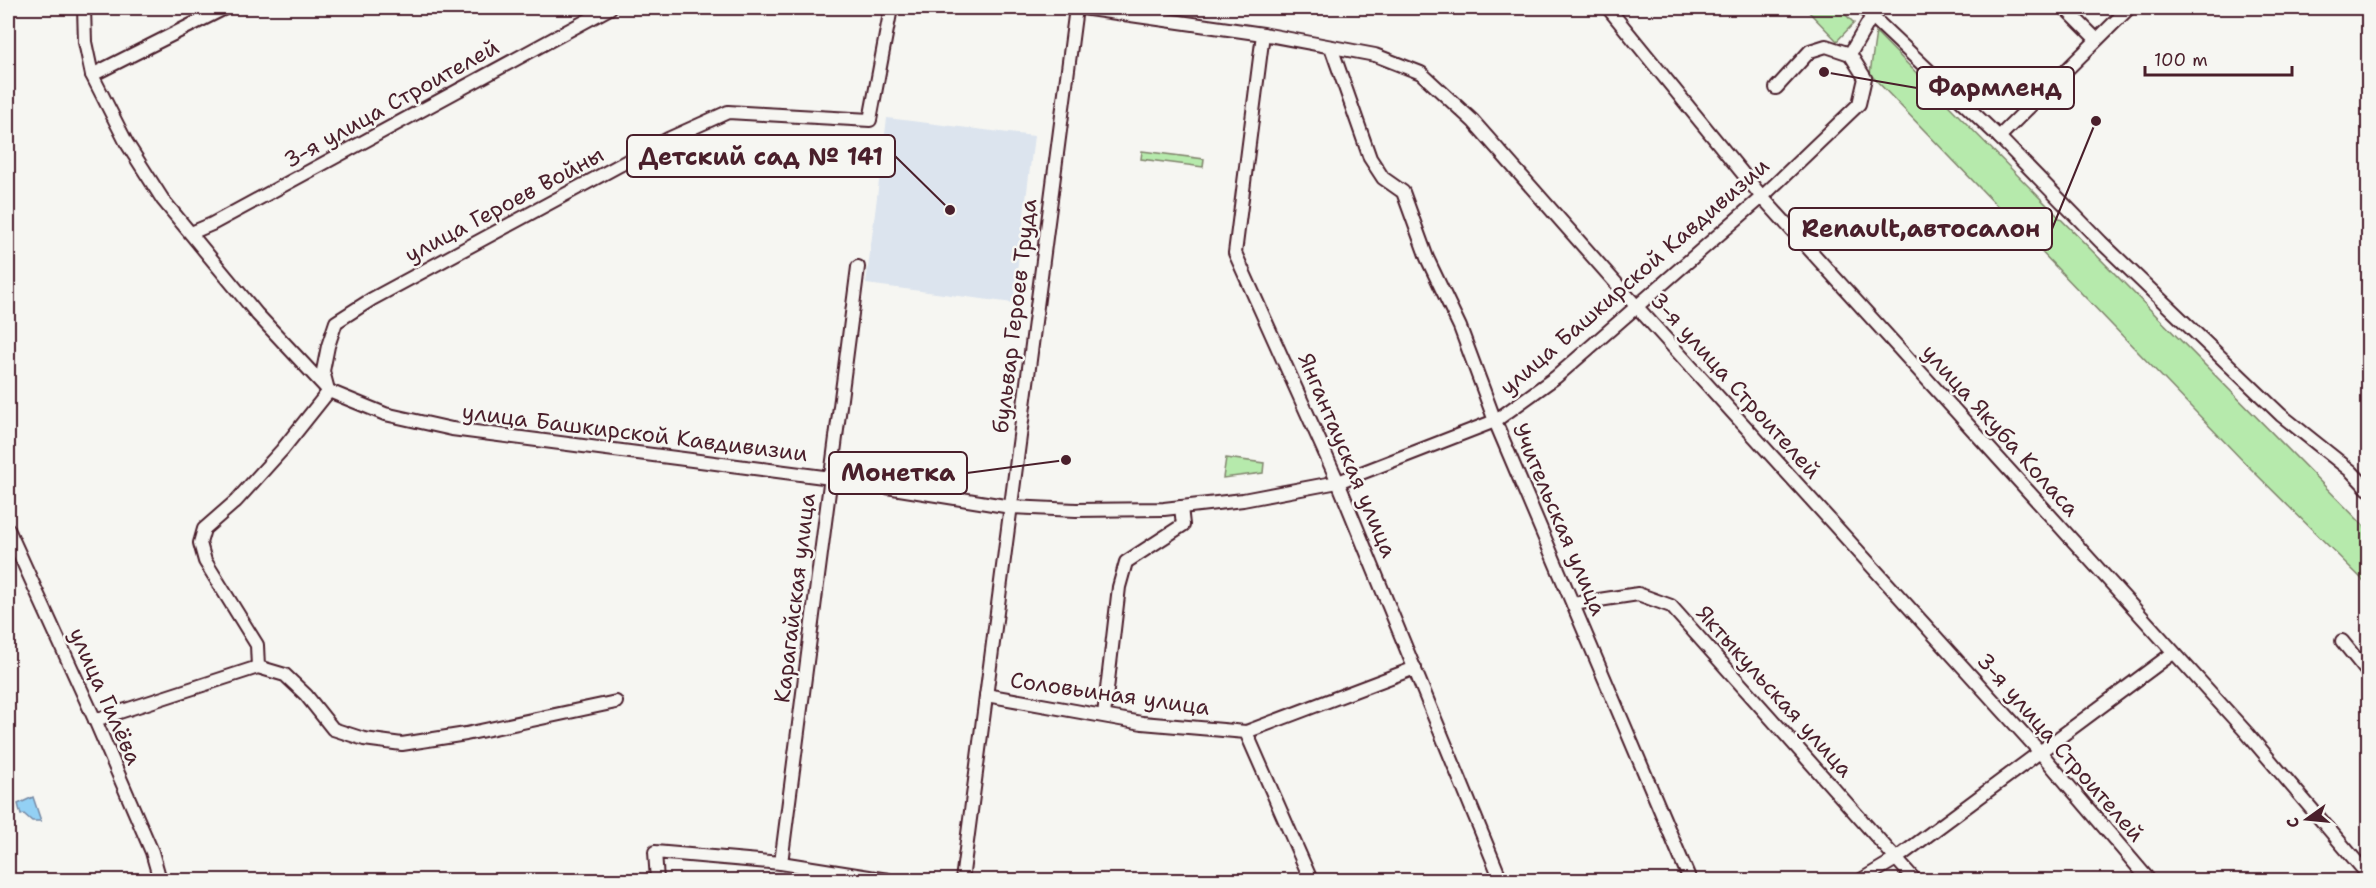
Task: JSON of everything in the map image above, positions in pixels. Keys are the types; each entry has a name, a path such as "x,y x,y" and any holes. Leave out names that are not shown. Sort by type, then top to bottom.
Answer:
{"street":[{"name":"улица Башкирской Кавдивизии","path":"84,8 85,42 92,75 126,142 163,200 257,314 329,391 385,414 452,429 831,478 1011,507 1076,510 1181,507 1243,500 1338,482 1496,421 1556,377 1637,307 1762,196 1859,104 1864,78 1850,54"},
{"path":"92,75 225,8"},
{"name":"3-я улица Строителей","path":"191,233 392,128 610,8"},
{"name":"улица Героев Войны","path":"329,391 323,370 336,322 372,299 668,139 728,111 870,120 891,8"},
{"name":"бульвар Героев Труда","path":"962,880 1076,8"},
{"name":"3-я улица Строителей","path":"1082,8 1263,33 1375,55 1421,73 1473,121 1637,307 2040,752 2149,880"},
{"name":"улица Якуба Коласа","path":"1608,8 1762,196 2246,732 2368,875"},
{"path":"2065,8 2096,39"},
{"path":"1999,137 2129,8"},
{"path":"1776,88 1810,51 1826,46 1850,54 1868,12 1999,137 2094,234 2281,415 2351,471 2368,489"},
{"name":"Янгантауская улица","path":"1263,33 1235,253 1338,482 1501,880"},
{"name":"Учительская улица","path":"1331,47 1370,158 1383,178 1403,192 1427,258 1460,327 1496,421 1690,880"},
{"name":"Карагайская улица","path":"781,863 858,267"},
{"path":"258,667 257,645 205,561 200,543 204,529 236,501 282,450 329,391"},
{"path":"1104,715 1119,587 1126,562 1183,525 1181,507"},
{"name":"улица Гилёва","path":"8,530 95,720 152,852 160,880"},
{"name":"Яктыкульская улица","path":"1573,604 1638,594 1671,606 1915,880"},
{"path":"2342,642 2368,673"},
{"path":"1861,880 1896,859 2173,653"},
{"path":"95,720 258,667 285,675 306,694 333,729 364,739 402,744 466,734 616,702"},
{"path":"1311,880 1246,732 1415,668"},
{"name":"Соловьиная улица","path":"986,695 1142,723 1246,732"},
{"path":"657,880 655,852 781,863 888,880"}],"shaded area":[{"path":"887,118 1034,136 1013,303 866,284"}],"green space":[{"path":"1805,8 1839,8 1854,23 1837,41"},
{"path":"1876,32 2368,530 2368,585 2245,463 1870,74"},
{"path":"1142,151 1204,159 1203,167 1141,159"},
{"path":"1226,458 1264,463 1263,473 1223,478"}],"water":[{"path":"33,797 41,821 32,821 24,814 21,815 18,804"}],"place":[{"name":"Фармленд","path":"1824,72"},
{"name":"Renault,автосалон","path":"2096,121"},
{"name":"Детский сад № 141","path":"950,210"},
{"name":"Монетка","path":"1066,460"}]}
